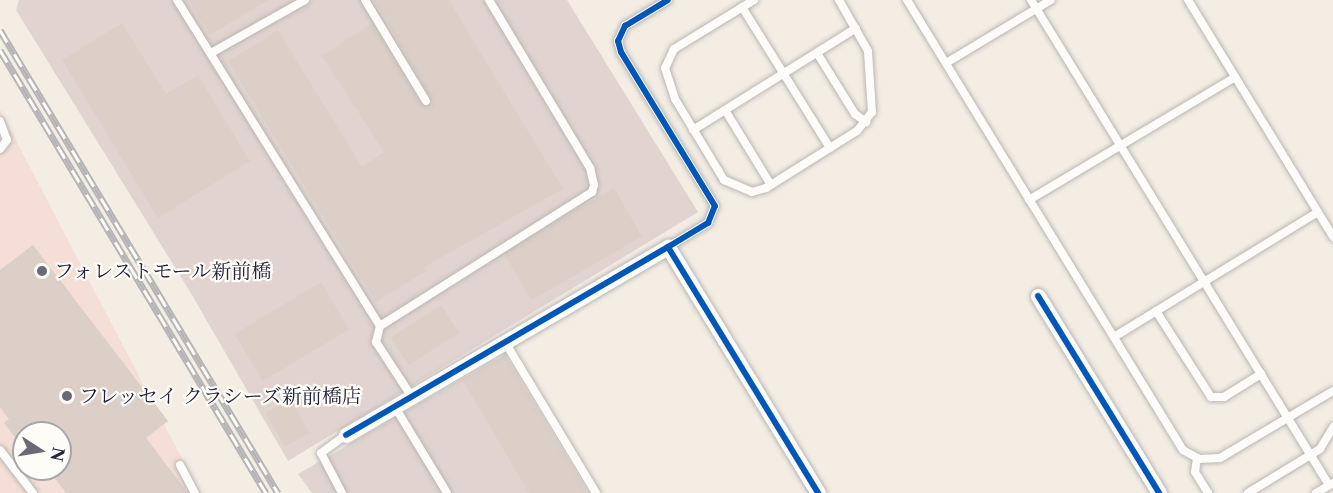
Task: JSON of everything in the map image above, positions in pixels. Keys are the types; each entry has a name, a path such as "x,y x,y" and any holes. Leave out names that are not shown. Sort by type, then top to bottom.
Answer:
{"street":[{"path":"346,435 668,247 818,493"},
{"path":"1038,296 1160,493"}],"lane":[{"path":"177,0 380,326"},
{"path":"211,53 305,0"},
{"path":"365,0 426,101"},
{"path":"412,397 376,342 380,326 592,192 594,177 590,168 489,0"},
{"path":"668,0 621,30 618,41 621,52 715,206 708,223 668,247"},
{"path":"754,0 674,49 666,62 668,85 693,130 730,184 752,192 771,185 830,148 866,122 873,107 869,58 856,28 839,0"},
{"path":"907,0 1178,443 1197,458 1212,460 1227,456 1333,391"},
{"path":"1031,0 1331,484 1316,493"},
{"path":"946,63 1051,0"},
{"path":"1188,0 1333,237"},
{"path":"742,7 830,148"},
{"path":"693,130 856,28"},
{"path":"817,53 855,114 866,122"},
{"path":"1029,201 1235,77"},
{"path":"725,110 771,185"},
{"path":"0,121 7,140 0,148"},
{"path":"1114,337 1318,212"},
{"path":"1156,311 1211,397 1224,397 1261,374"},
{"path":"506,342 596,493"},
{"path":"395,407 447,493"},
{"path":"1248,493 1324,445 1333,427"},
{"path":"342,493 321,453 346,435"},
{"path":"0,450 33,493"},
{"path":"1197,458 1195,472 1208,493"},
{"path":"180,465 195,493"}],"shaded area":[{"path":"19,0 567,0 698,212 288,461 189,290 16,10"},
{"name":"フォレストモール新前橋","path":"0,110 200,493 0,493"},
{"path":"505,354 589,493 312,493 298,474"}],"building":[{"path":"189,0 268,0 210,35"},
{"path":"375,0 449,0 563,189 424,267 426,271 376,302 228,61 278,30 362,167 384,152 322,56 372,23 421,104 427,107 432,101"},
{"path":"122,23 166,94 198,75 250,161 158,218 62,60"},
{"path":"614,188 642,236 531,300 503,252"},
{"name":"フォレストモール新前橋","path":"33,245 168,421 146,438 188,493 66,493 57,481 72,481 72,421 12,421 12,434 4,423 9,419 0,407 0,270"},
{"path":"321,282 349,329 263,381 234,334"},
{"path":"441,305 459,333 409,365 391,338"},
{"path":"504,356 586,493 529,493 463,381"},
{"path":"290,399 310,433 285,447 266,413"}],"railway":[{"path":"0,30 278,493"},
{"path":"0,50 266,493"}],"cycle path":[{"path":"668,0 625,26 618,41 621,52 715,206 708,223 668,247"},
{"path":"346,435 668,247 818,493"},
{"path":"1038,296 1159,493"}],"place":[{"name":"フォレストモール新前橋","path":"42,271"},
{"name":"フレッセイ クラシーズ新前橋店","path":"67,396"}]}
